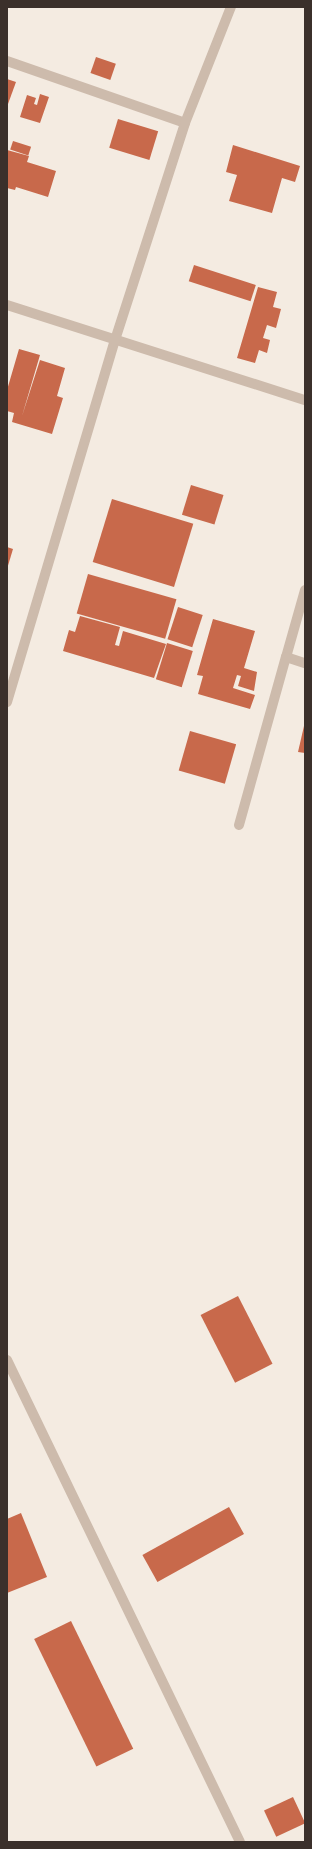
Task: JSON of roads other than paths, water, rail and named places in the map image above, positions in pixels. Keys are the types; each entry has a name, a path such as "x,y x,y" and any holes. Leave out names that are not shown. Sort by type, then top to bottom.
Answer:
{"street":[{"path":"7,702 115,340 185,123 230,7"},
{"path":"7,61 185,123"},
{"path":"7,306 305,400"},
{"path":"239,825 305,590"},
{"path":"286,657 305,663"},
{"path":"7,1360 240,1842"}]}
